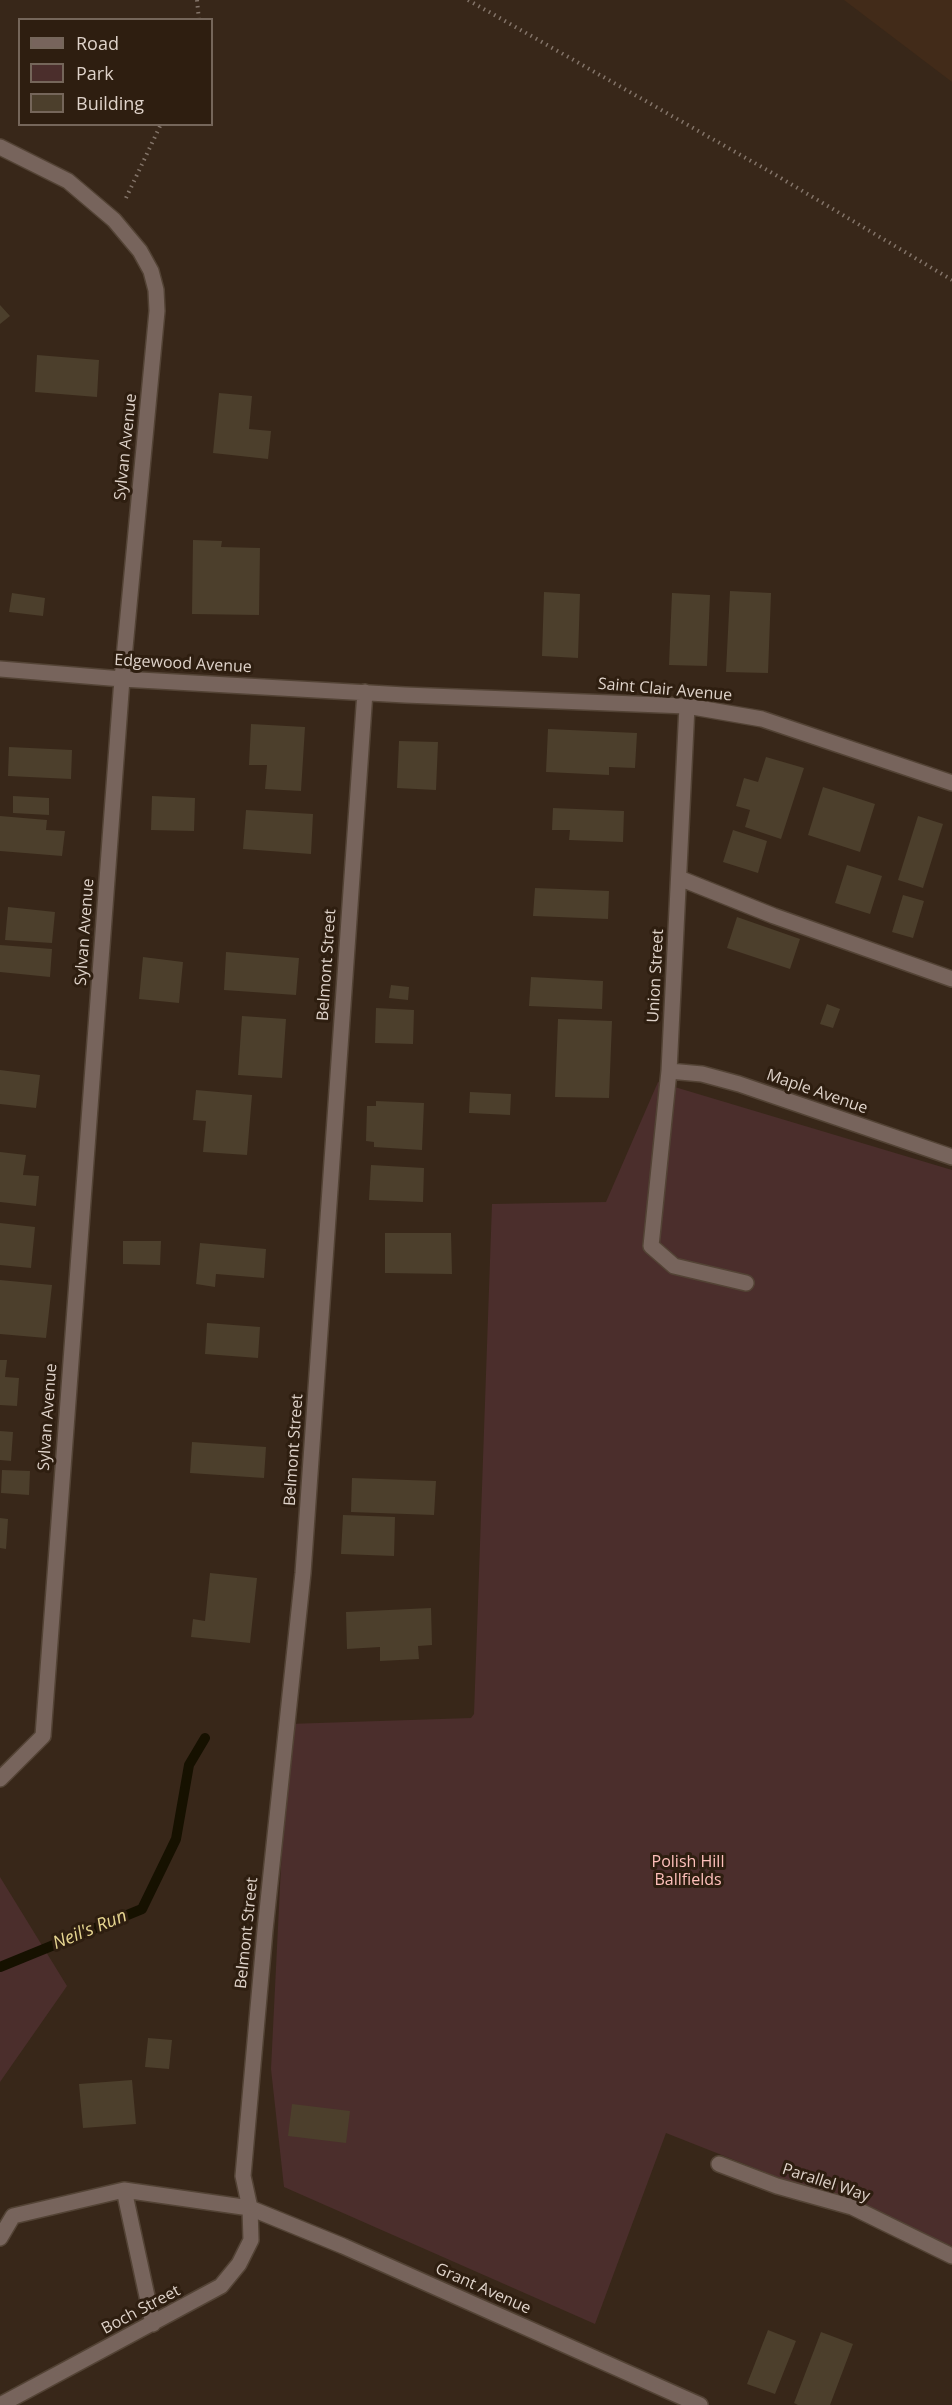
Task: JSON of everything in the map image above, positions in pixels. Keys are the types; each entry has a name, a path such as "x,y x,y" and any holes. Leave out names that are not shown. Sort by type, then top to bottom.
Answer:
{"street":[{"name":"Sylvan Avenue","path":"0,147 68,181 114,220 140,251 151,271 156,290 157,311 122,679 43,1736 0,1779"},
{"name":"Edgewood Avenue","path":"0,669 122,679 365,692"},
{"name":"Saint Clair Avenue","path":"365,692 687,706 762,719 952,783"},
{"name":"Belmont Street","path":"250,2208 243,2168 303,1573 365,692"},
{"name":"Union Street","path":"687,706 669,1071 651,1246 674,1266 746,1283"},
{"path":"679,878 774,916 952,979"},
{"name":"Maple Avenue","path":"669,1071 702,1074 739,1084 952,1157"},
{"name":"Parallel Way","path":"719,2164 777,2186 852,2207 952,2256"},
{"name":"Grant Avenue","path":"124,2190 250,2208 343,2246 700,2405"},
{"path":"0,2238 13,2216 124,2190 153,2324"},
{"name":"Boch Street","path":"0,2405 221,2286 239,2264 251,2240 250,2208"}],"path":[{"path":"196,0 199,18"},
{"path":"468,0 774,174 952,280"},
{"path":"114,220 159,126"}],"shaded area":[{"path":"844,0 952,0 952,82"}],"green space":[{"name":"Polish Hill Ballfields","path":"658,1082 952,1170 952,2246 666,2133 595,2324 284,2187 271,2069 288,1724 471,1718 474,1714 492,1204 606,1202"},
{"path":"0,1877 67,1986 0,2082"}],"building":[{"path":"0,305 10,316 0,324"},
{"path":"37,355 99,360 97,397 35,392"},
{"path":"219,393 252,396 249,429 271,431 268,459 213,453"},
{"path":"193,540 222,541 221,547 260,548 259,615 192,614"},
{"path":"730,591 771,593 768,673 726,672"},
{"path":"544,592 580,594 578,658 542,656"},
{"path":"12,593 45,598 43,616 9,612"},
{"path":"672,593 710,595 707,666 669,665"},
{"path":"251,724 305,727 301,791 265,789 267,765 249,765"},
{"path":"548,729 637,733 635,768 609,767 609,775 546,772"},
{"path":"399,741 438,742 436,790 397,788"},
{"path":"9,747 72,750 71,779 8,776"},
{"path":"766,757 804,768 781,839 745,827 750,810 736,806 744,778 758,782"},
{"path":"823,787 875,804 860,852 808,835"},
{"path":"13,796 49,798 49,815 13,813"},
{"path":"152,796 195,798 194,831 151,830"},
{"path":"553,808 624,811 623,842 569,840 570,830 552,830"},
{"path":"246,810 313,814 311,854 243,849"},
{"path":"0,816 47,820 46,830 65,831 62,856 0,851"},
{"path":"918,816 943,824 923,888 898,880"},
{"path":"733,830 767,841 758,873 723,862"},
{"path":"847,865 882,876 870,914 835,903"},
{"path":"535,888 609,891 608,919 533,916"},
{"path":"903,895 924,901 913,938 892,932"},
{"path":"8,907 55,912 52,943 5,940"},
{"path":"737,917 800,939 790,969 727,948"},
{"path":"0,945 52,949 50,977 0,972"},
{"path":"226,952 299,958 296,995 224,990"},
{"path":"143,957 183,962 179,1003 139,999"},
{"path":"531,977 603,981 602,1009 529,1006"},
{"path":"391,985 409,987 408,1000 389,998"},
{"path":"827,1004 840,1009 833,1028 820,1024"},
{"path":"376,1008 414,1010 413,1044 375,1043"},
{"path":"242,1016 286,1019 282,1078 238,1075"},
{"path":"558,1019 612,1021 609,1098 555,1097"},
{"path":"0,1070 40,1075 36,1108 0,1104"},
{"path":"196,1090 252,1095 247,1155 203,1152 206,1121 193,1120"},
{"path":"470,1092 511,1094 510,1115 469,1113"},
{"path":"376,1101 424,1103 422,1150 374,1147 374,1142 366,1141 367,1106 376,1106"},
{"path":"0,1152 26,1155 23,1175 39,1176 36,1206 0,1202"},
{"path":"371,1165 424,1168 423,1202 369,1200"},
{"path":"0,1223 35,1227 31,1268 0,1265"},
{"path":"385,1233 451,1233 452,1274 385,1273"},
{"path":"123,1241 161,1241 160,1265 123,1264"},
{"path":"200,1243 266,1249 264,1278 216,1274 215,1287 196,1284"},
{"path":"0,1280 52,1285 46,1338 0,1334"},
{"path":"207,1323 260,1327 258,1358 205,1354"},
{"path":"0,1360 7,1360 5,1377 19,1378 17,1406 0,1405"},
{"path":"0,1431 13,1432 11,1461 0,1460"},
{"path":"192,1442 266,1447 264,1478 190,1473"},
{"path":"2,1470 30,1471 29,1495 1,1493"},
{"path":"352,1478 436,1481 434,1515 351,1512"},
{"path":"343,1515 395,1517 394,1556 341,1554"},
{"path":"0,1518 8,1519 6,1549 0,1548"},
{"path":"210,1573 257,1578 250,1643 191,1637 193,1619 205,1621"},
{"path":"431,1608 432,1645 418,1646 419,1659 380,1661 380,1647 347,1649 346,1612"},
{"path":"148,2038 172,2040 169,2069 145,2067"},
{"path":"132,2080 136,2124 83,2128 79,2084"},
{"path":"292,2104 350,2111 346,2143 288,2136"},
{"path":"768,2330 796,2341 775,2394 747,2384"},
{"path":"821,2332 853,2344 830,2405 798,2405 794,2403"}],"waterway":[{"name":"Neil's Run","path":"0,1967 142,1909 176,1839 189,1765 205,1738"}]}
